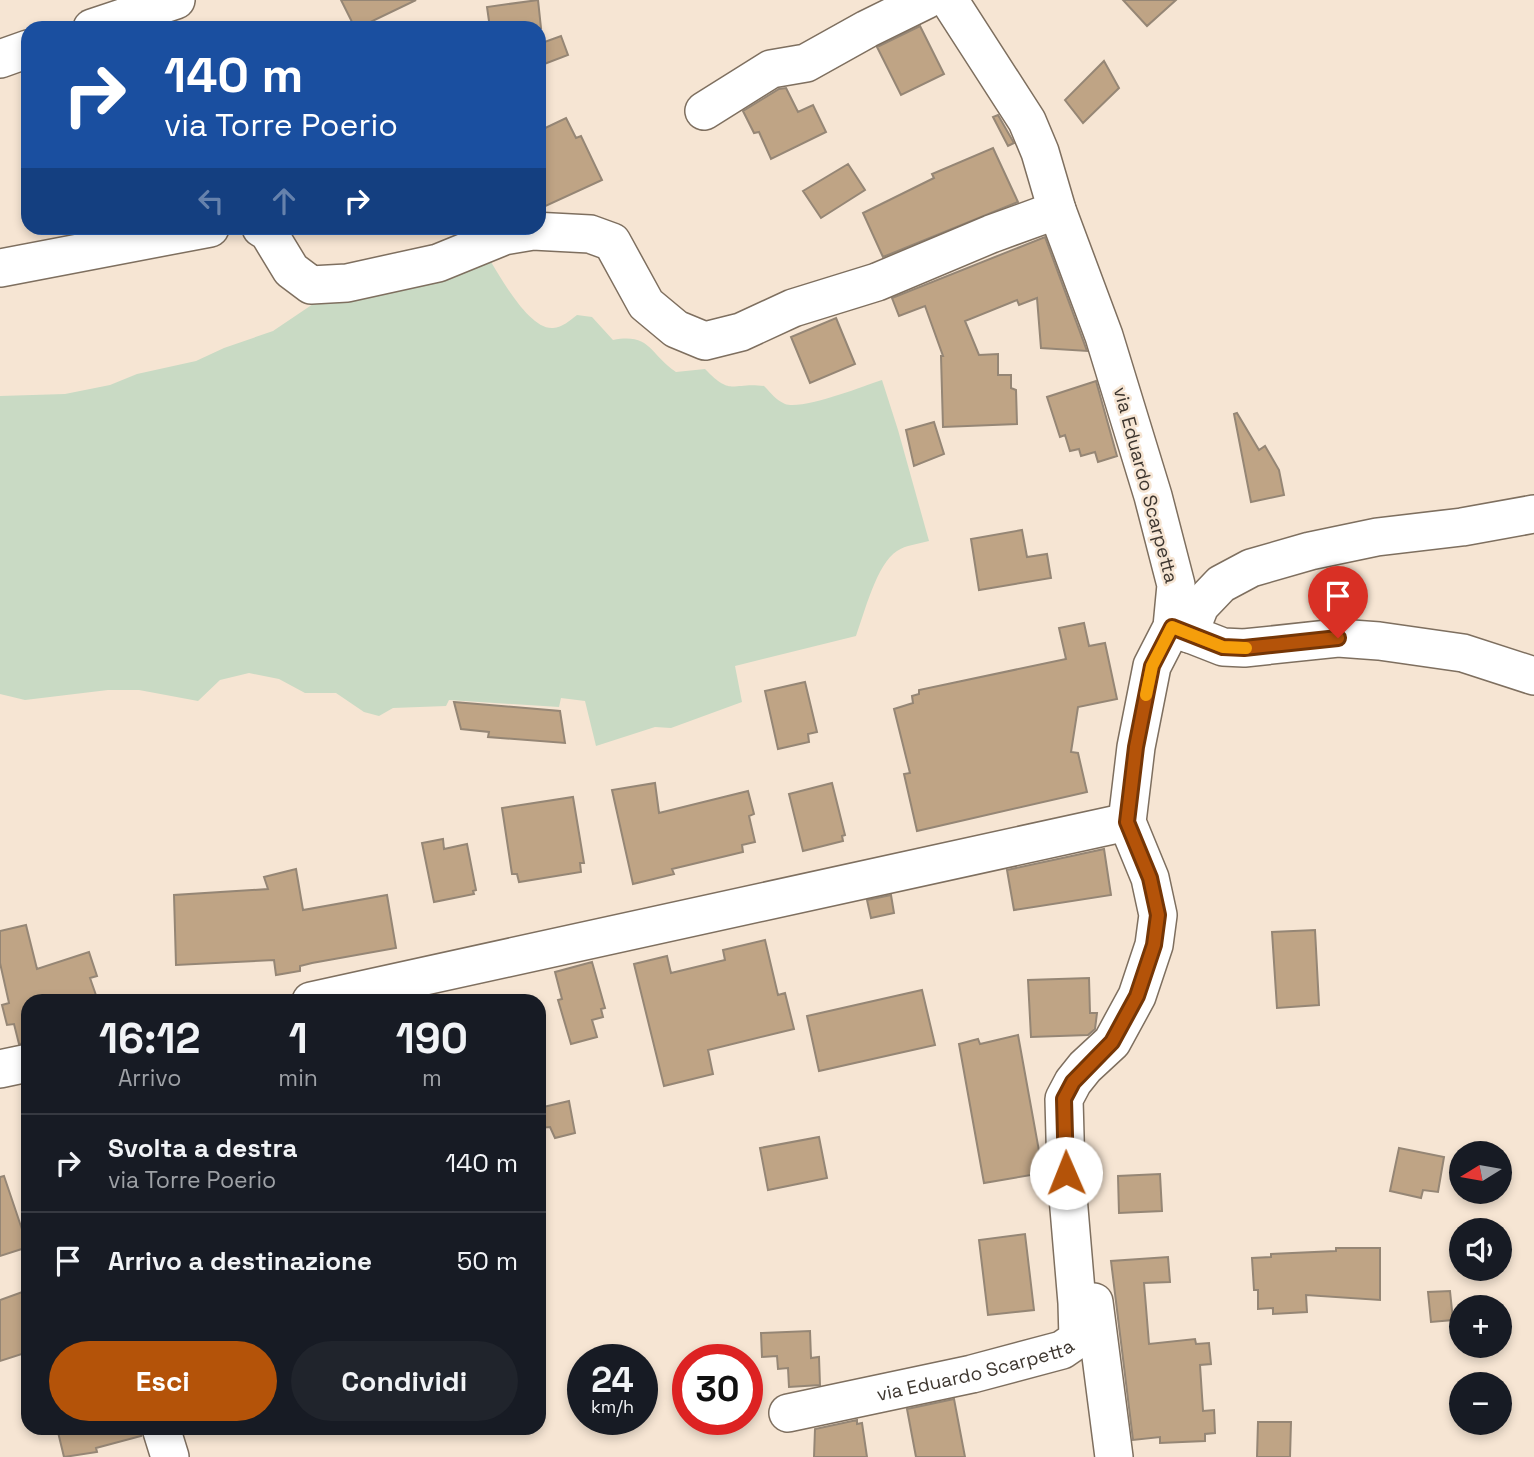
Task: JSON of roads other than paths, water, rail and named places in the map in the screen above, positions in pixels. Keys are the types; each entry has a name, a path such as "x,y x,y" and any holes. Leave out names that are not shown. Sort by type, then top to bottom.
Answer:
{"street":[{"path":"113,21 176,0"},
{"path":"704,111 771,69 806,63 926,0"},
{"name":"via Eduardo Scarpetta","path":"788,1413 972,1374 1062,1350 1078,1339 1066,1173 1064,1099 1085,1067 1112,1042 1137,996 1154,945 1158,915 1150,878 1127,822 1136,747 1152,666 1180,631 1176,585 1153,496 1104,336 1057,210 1040,152 1027,121 949,0"},
{"path":"0,59 21,52"},
{"path":"546,232 590,234 612,242 646,303 676,329 705,341 741,332 793,308 877,282 991,234 1057,210"},
{"path":"0,268 173,235"},
{"path":"270,235 291,270 311,285 347,283 438,263 509,235"},
{"path":"1534,514 1462,527 1377,537 1310,551 1251,568 1221,584 1180,631 1223,647 1244,648 1338,638 1379,641 1463,653 1534,676"},
{"path":"343,994 1127,822"},
{"path":"0,1069 21,1064"},
{"path":"1085,1067 1082,1170 1114,1457"},
{"path":"163,1435 170,1457"}]}
